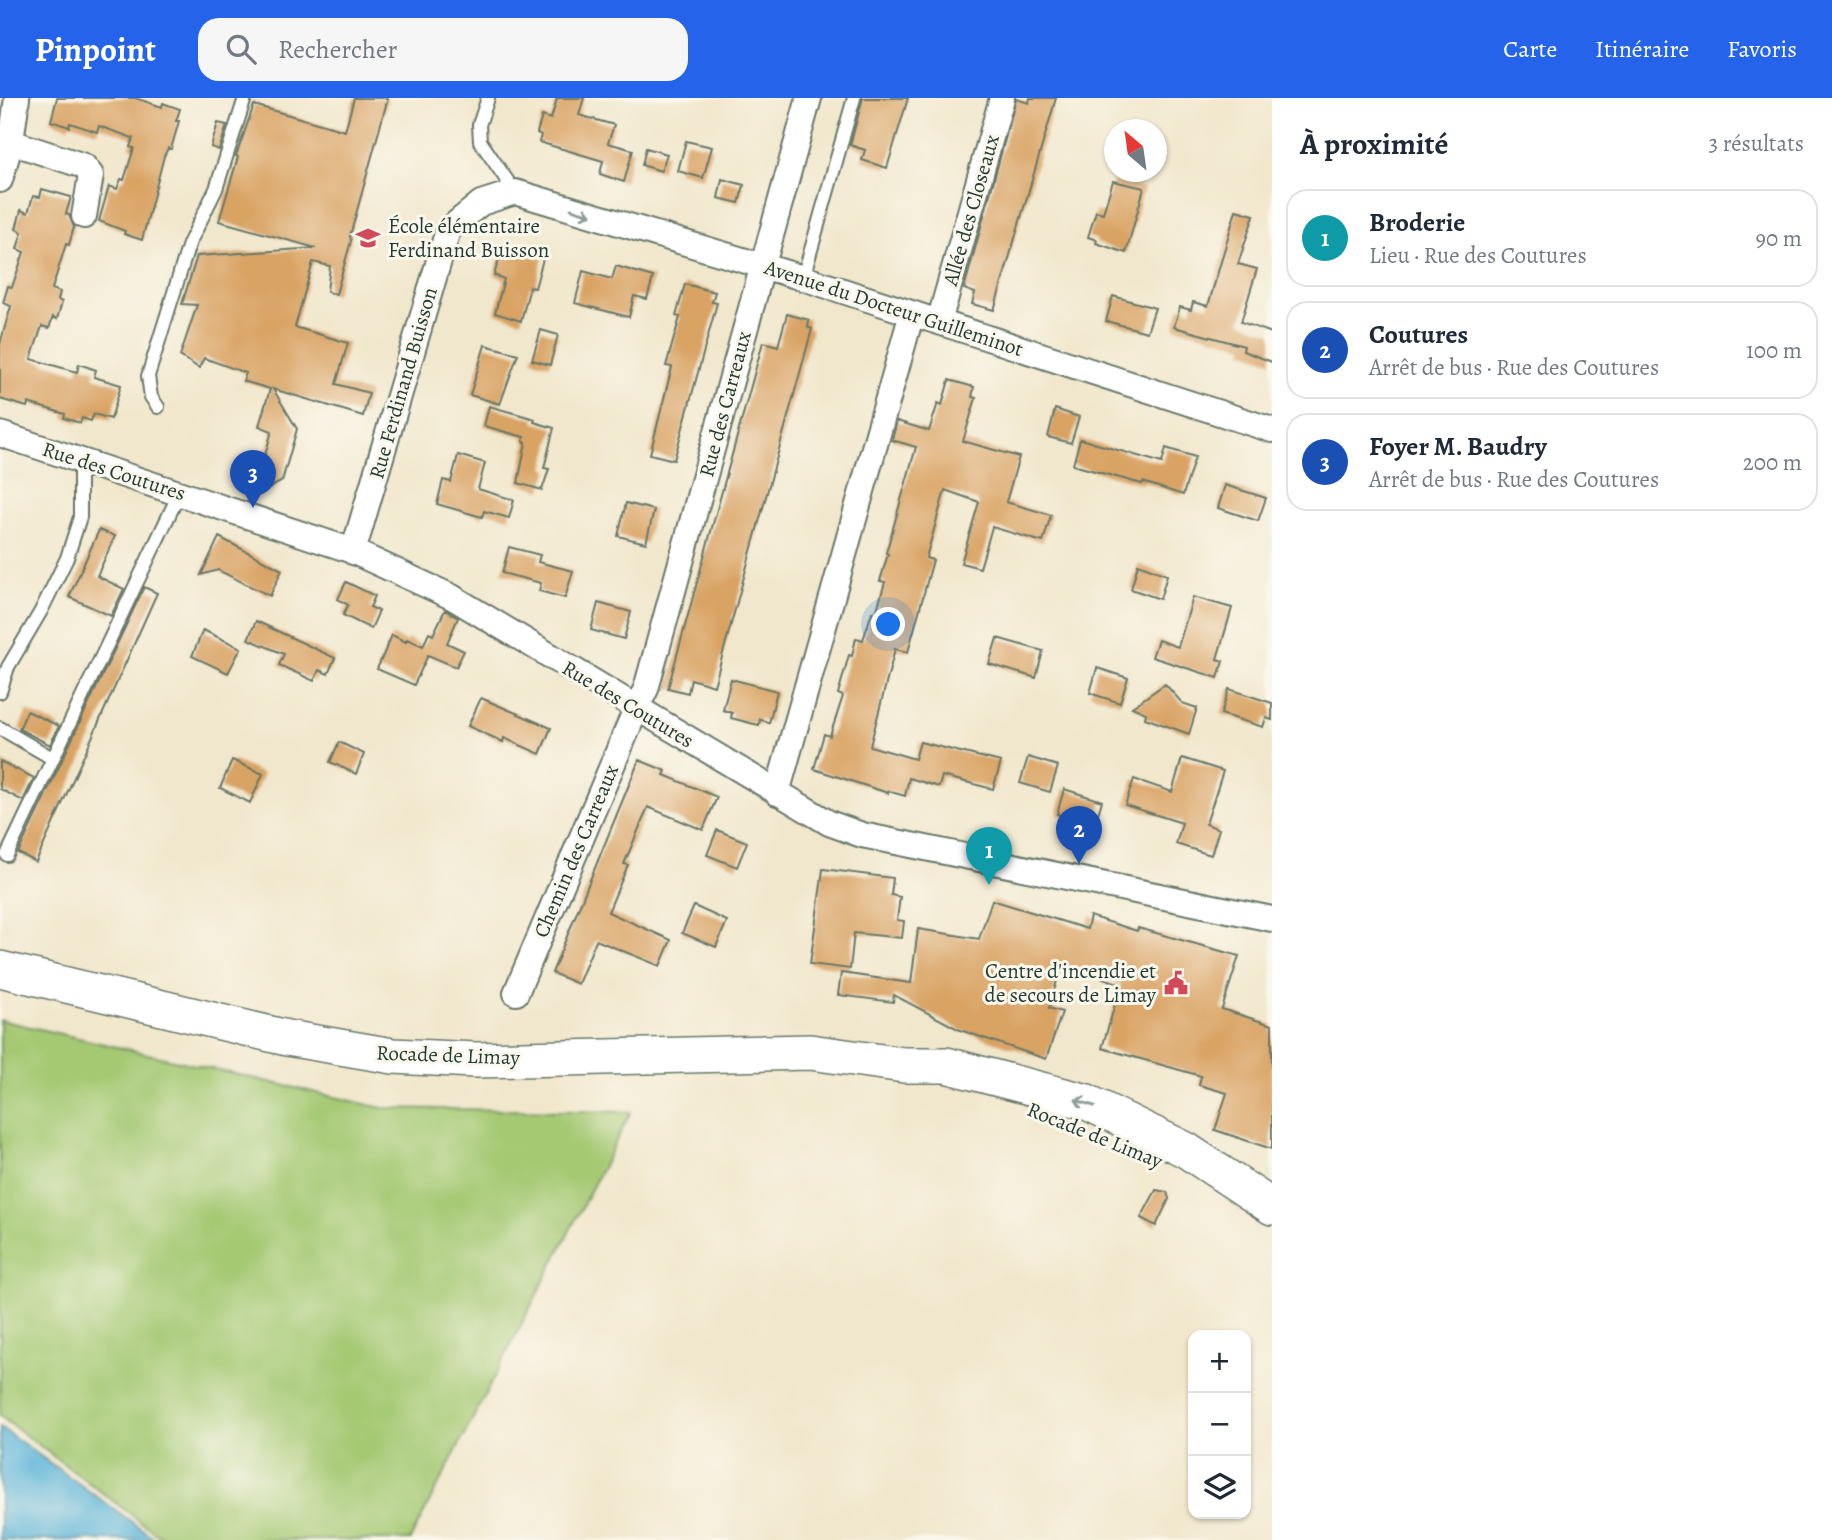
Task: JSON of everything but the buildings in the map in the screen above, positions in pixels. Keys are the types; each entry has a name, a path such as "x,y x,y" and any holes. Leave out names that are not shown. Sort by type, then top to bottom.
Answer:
{"main road":[{"name":"Rocade de Limay","path":"0,970 287,1038 393,1056 475,1059 810,1052 904,1065 946,1065 1087,1102 1185,1150 1272,1207"},
{"name":"Rocade de Limay","path":"904,1065 937,1081 999,1098 1094,1130 1188,1173 1272,1232"}],"street":[{"path":"0,180 11,142 17,98"},
{"name":"Rue des Carreaux","path":"636,709 646,689 809,98"},
{"name":"Allée des Closeaux","path":"939,322 1002,98"},
{"path":"11,142 84,166 91,175 84,216"},
{"name":"Avenue du Docteur Guilleminot","path":"515,192 803,278 1272,430"},
{"name":"Rue Ferdinand Buisson","path":"353,552 448,230 481,203 515,192"},
{"path":"777,793 912,313"},
{"name":"Rue des Coutures","path":"0,434 353,552 452,597 829,823 862,835 1272,919"},
{"name":"Chemin des Carreaux","path":"516,993 636,709"}],"lane":[{"path":"158,407 151,397 148,376 189,243 216,189 246,98"},
{"path":"488,98 479,125 480,141 515,192"},
{"path":"803,278 854,98"},
{"path":"0,692 4,666 41,611 67,558 80,517 80,461"},
{"path":"7,855 180,492"},
{"path":"0,729 52,758"}],"green space":[{"path":"0,1020 382,1108 631,1112 410,1540 165,1540 0,1416"}],"water":[{"path":"0,1427 157,1540 0,1540"}],"place":[{"name":"École élémentaire Ferdinand Buisson","path":"368,238"},
{"name":"Foyer M. Baudry","path":"253,508"},
{"name":"Coutures","path":"1079,864"},
{"name":"Broderie","path":"989,885"},
{"name":"Centre d'incendie et de secours de Limay","path":"1176,983"}]}
